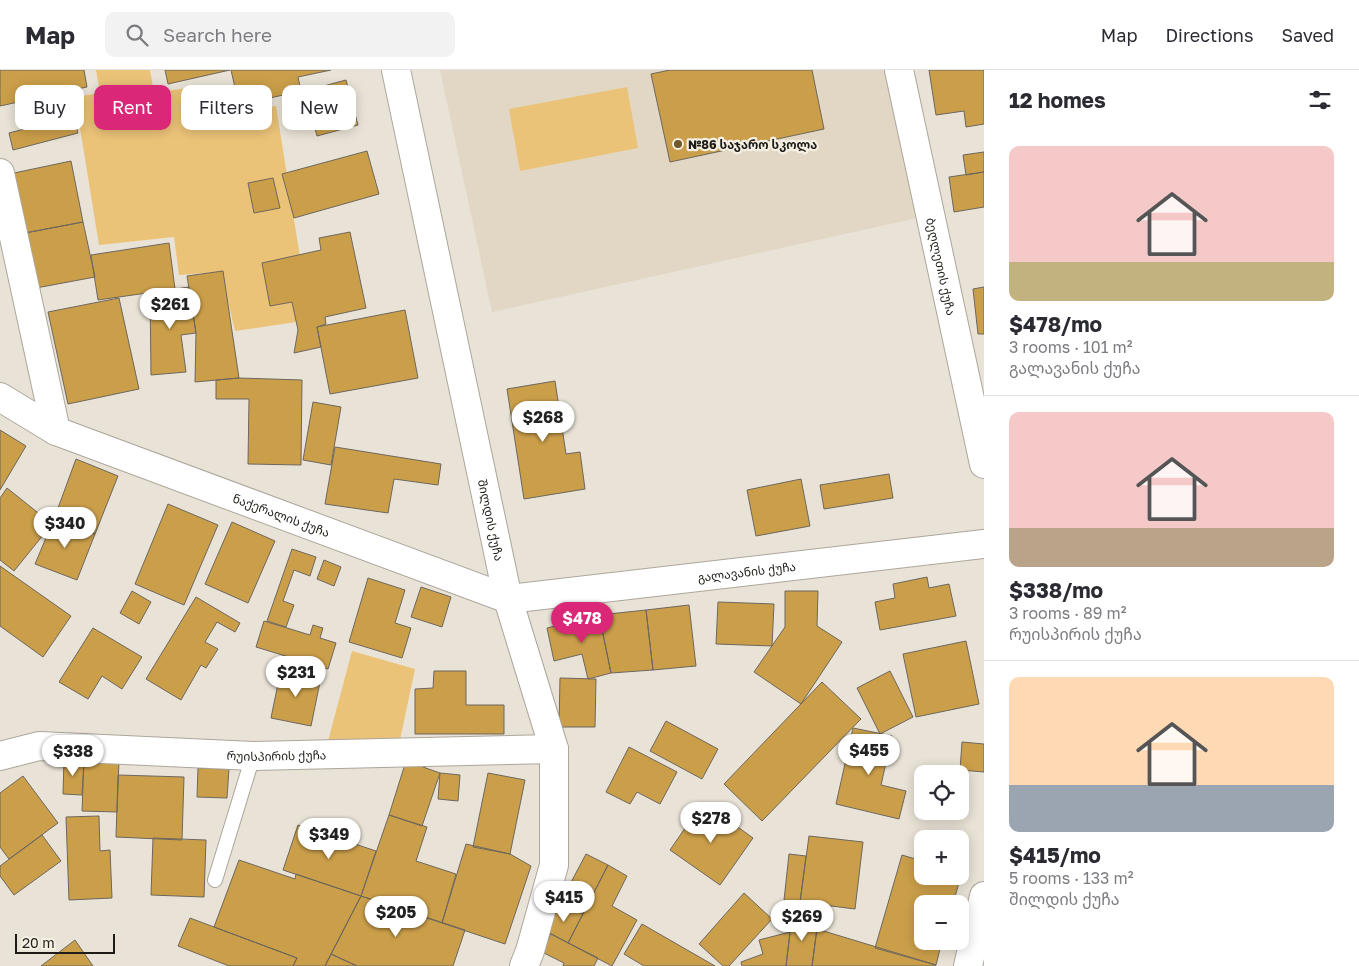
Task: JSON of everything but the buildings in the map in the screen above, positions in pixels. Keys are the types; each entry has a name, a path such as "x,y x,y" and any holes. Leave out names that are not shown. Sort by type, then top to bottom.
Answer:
{"street":[{"name":"შილდის ქუჩა","path":"396,70 508,600 554,749 554,865 524,966"},
{"name":"ბეღლეთის ქუჩა","path":"899,70 984,464"},
{"path":"0,173 56,431"},
{"name":"ნაქერალის ქუჩა","path":"0,397 56,431 508,600"},
{"name":"გალავანის ქუჩა","path":"508,600 984,544"},
{"name":"რუისპირის ქუჩა","path":"0,756 39,746 253,756 554,749"},
{"path":"968,966 984,896"}],"lane":[{"path":"215,880 253,756"}],"shaded area":[{"path":"96,70 150,70 153,85 99,85"},
{"name":"№86 საჯარო სკოლა","path":"440,70 884,70 917,218 492,312"},
{"path":"627,87 638,148 520,171 509,109"},
{"path":"181,89 181,130 272,130 272,107 276,106 310,320 235,331 221,272 179,275 174,237 99,245 80,130 84,130 84,96 94,94 94,130 171,130 171,90"},
{"path":"352,651 415,669 400,740 328,741"}],"place":[{"name":"№86 საჯარო სკოლა","path":"678,144"}]}
